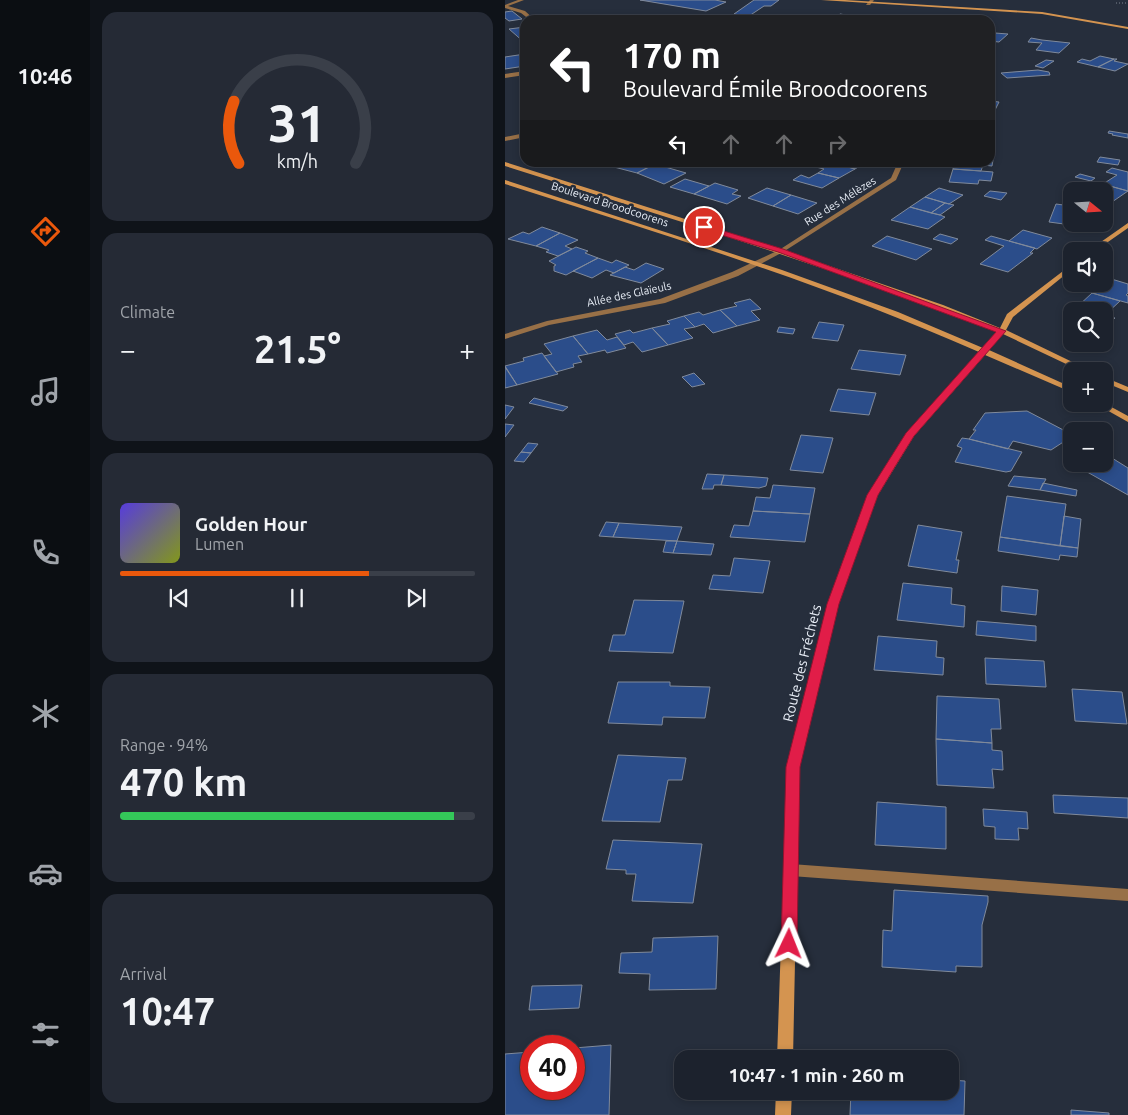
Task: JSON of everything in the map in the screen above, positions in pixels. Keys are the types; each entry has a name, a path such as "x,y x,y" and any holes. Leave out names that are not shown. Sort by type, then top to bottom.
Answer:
{"street":[{"path":"505,6 521,0"},
{"path":"823,0 1042,13 1128,28"},
{"path":"505,6 527,15"},
{"path":"505,76 520,74"},
{"path":"505,139 520,136"},
{"path":"505,164 781,251 1002,331 1068,362"},
{"name":"Rue des Mélèzes","path":"781,251 895,179 899,167"},
{"name":"Boulevard Broodcoorens","path":"505,182 758,264 870,304 984,350 1063,386"},
{"path":"1104,242 1128,225"},
{"name":"Allée des Glaïeuls","path":"505,337 547,323 662,301 758,264 781,251"},
{"name":"Route des Fréchets","path":"785,1050 793,767 833,604 873,495 910,435 1002,331 1010,316 1063,273"},
{"path":"1113,383 1128,390"},
{"path":"1113,411 1128,419"},
{"path":"791,870 1128,895"},
{"path":"783,1115 784,1100"}],"building":[{"path":"640,0 715,0 726,2 706,11"},
{"path":"754,0 779,0 771,6 764,6 750,15 734,14"},
{"path":"512,11 520,19 509,21 505,18 505,12"},
{"path":"520,28 520,39 509,29"},
{"path":"995,33 1008,34 999,42 995,42"},
{"path":"1031,38 1070,43 1059,53 1036,50 1042,43 1028,42"},
{"path":"520,55 520,67 505,69 505,57"},
{"path":"1100,56 1114,59 1098,67 1077,62 1082,59 1090,61"},
{"path":"1117,59 1114,61 1128,64 1115,71 1098,67"},
{"path":"1046,60 1054,61 1043,68 1035,66"},
{"path":"1038,70 1049,72 1050,75 1007,78 1001,73"},
{"path":"995,102 999,102 995,110"},
{"path":"1109,131 1128,134 1128,138 1112,135 1108,133"},
{"path":"1100,157 1120,160 1118,165 1097,162"},
{"path":"614,167 649,167 637,173"},
{"path":"649,167 665,167 686,173 664,184 637,173"},
{"path":"816,167 848,167 855,169 839,178 818,173 824,169"},
{"path":"953,167 982,167 981,171 953,169"},
{"path":"1112,168 1128,172 1128,191 1113,187 1113,182 1106,182 1117,175 1106,172"},
{"path":"953,169 993,172 991,181 979,180 978,184 949,182"},
{"path":"818,173 839,178 822,188 793,180 801,175 809,178"},
{"path":"1080,174 1095,178 1091,181 1075,177"},
{"path":"685,179 709,186 694,194 670,187"},
{"path":"715,183 738,190 732,194 741,196 727,204 694,194"},
{"path":"1113,187 1128,191 1113,201"},
{"path":"767,188 791,195 773,206 748,198"},
{"path":"939,188 963,195 949,204 925,197"},
{"path":"990,191 1007,193 1001,200 984,196"},
{"path":"791,195 817,203 798,214 773,206"},
{"path":"925,197 945,203 931,213 910,207"},
{"path":"945,203 954,205 940,215 931,213"},
{"path":"1056,204 1063,205 1063,224 1049,222"},
{"path":"910,207 945,217 928,229 891,220"},
{"path":"542,227 560,233 536,246 508,239 523,232 529,234"},
{"path":"1023,230 1052,238 1037,249 1009,241"},
{"path":"560,233 578,240 565,246 572,249 558,256 546,252 549,250 536,246"},
{"path":"940,234 958,239 951,244 933,239"},
{"path":"887,236 932,249 916,260 872,246"},
{"path":"991,236 1035,248 1030,253 1033,253 1008,272 980,264 1004,246 985,240"},
{"path":"576,247 588,251 585,253 598,258 566,275 554,271 554,266 556,265 549,261"},
{"path":"598,258 612,263 616,260 629,265 614,273 606,270 592,278 573,271"},
{"path":"646,263 664,269 641,283 610,275 625,267 634,270"},
{"path":"1113,280 1128,284 1128,293 1126,295 1128,296 1128,303 1092,293 1113,292"},
{"path":"1092,293 1120,301 1113,308 1113,302 1082,302"},
{"path":"750,299 761,309 751,311 760,320 737,326 720,310 737,306 734,303"},
{"path":"720,310 737,326 713,333 704,324 695,327 684,316 699,312 703,315"},
{"path":"684,316 695,327 684,329 693,338 668,345 652,328 670,324 667,321"},
{"path":"819,322 844,325 838,341 812,338"},
{"path":"779,327 795,329 793,334 777,332"},
{"path":"652,328 668,345 642,352 633,342 624,345 615,334 630,330 633,333"},
{"path":"597,330 607,340 617,337 626,348 607,353 605,350 588,354 573,336"},
{"path":"573,336 588,354 578,356 582,362 573,364 574,367 556,372 544,356 552,354 544,344"},
{"path":"859,350 906,355 900,375 851,369"},
{"path":"542,353 558,374 517,385 505,366 524,361 523,358"},
{"path":"505,367 517,385 505,388"},
{"path":"694,373 705,384 692,387 682,377"},
{"path":"838,389 876,393 869,415 830,411"},
{"path":"534,398 568,407 563,411 529,403"},
{"path":"505,405 514,407 505,419"},
{"path":"1027,411 1063,430 1063,442 1051,450 1013,441 1008,449 969,439 985,413"},
{"path":"505,424 514,425 505,437"},
{"path":"801,435 833,438 823,473 790,470"},
{"path":"962,438 1022,452 1011,471 1006,472 955,462 962,448 957,446"},
{"path":"528,443 538,444 531,453 521,452"},
{"path":"521,452 531,453 524,462 514,461"},
{"path":"1113,459 1128,468 1128,495 1087,472 1113,472"},
{"path":"707,474 724,475 721,485 714,485 713,489 702,489"},
{"path":"724,475 768,478 766,486 759,488 721,485"},
{"path":"1014,476 1046,479 1040,490 1008,486"},
{"path":"1043,483 1077,490 1076,496 1040,490"},
{"path":"773,485 815,488 810,514 753,511 756,497 770,498"},
{"path":"1007,496 1066,504 1060,546 1000,537"},
{"path":"753,511 810,514 805,542 730,537 734,525 749,526"},
{"path":"1064,516 1081,519 1078,548 1060,546"},
{"path":"606,522 619,523 613,537 599,536"},
{"path":"619,523 682,527 677,541 613,537"},
{"path":"918,525 962,532 956,560 959,560 957,573 908,566"},
{"path":"1000,537 1078,548 1077,557 1060,555 1059,560 998,551"},
{"path":"666,541 677,541 673,553 663,552"},
{"path":"677,541 714,544 711,555 673,553"},
{"path":"734,558 770,561 763,593 709,589 713,575 730,576"},
{"path":"903,583 952,588 951,604 965,606 964,627 897,620"},
{"path":"1002,586 1038,590 1036,615 1001,611"},
{"path":"634,600 684,601 673,653 609,651 613,635 625,635"},
{"path":"977,621 1036,626 1036,641 976,635"},
{"path":"878,636 937,641 936,657 944,658 943,675 874,670"},
{"path":"985,658 1044,661 1046,687 986,684"},
{"path":"618,682 670,682 670,686 710,687 705,718 663,717 662,725 608,723"},
{"path":"1072,689 1122,692 1127,724 1075,721"},
{"path":"937,696 999,699 1001,729 991,729 992,743 936,739"},
{"path":"936,739 992,743 992,750 1002,751 1003,770 992,769 994,788 937,785"},
{"path":"618,755 686,758 682,780 668,780 660,822 602,821"},
{"path":"1053,795 1128,798 1128,818 1054,813"},
{"path":"877,802 946,807 946,849 875,845"},
{"path":"983,809 1027,812 1028,829 1018,828 1019,840 995,839 995,827 984,826"},
{"path":"613,840 702,844 693,903 632,901 636,874 626,874 626,870 606,869"},
{"path":"894,890 988,896 982,925 982,967 956,966 956,972 882,967 883,930 892,931"},
{"path":"718,936 716,989 649,990 650,974 619,973 621,953 652,952 653,938"},
{"path":"582,985 579,1008 529,1010 532,986"},
{"path":"611,1045 609,1115 505,1115 505,1054 520,1053 520,1100 585,1100 585,1047"},
{"path":"959,1081 965,1081 964,1115 850,1115 851,1100 959,1100"},
{"path":"1071,1110 1109,1113 1109,1115 1071,1115"}],"route":[{"path":"704,227 781,251 1002,331 910,435 891,465 873,495 833,604 793,767 789,944"}]}
